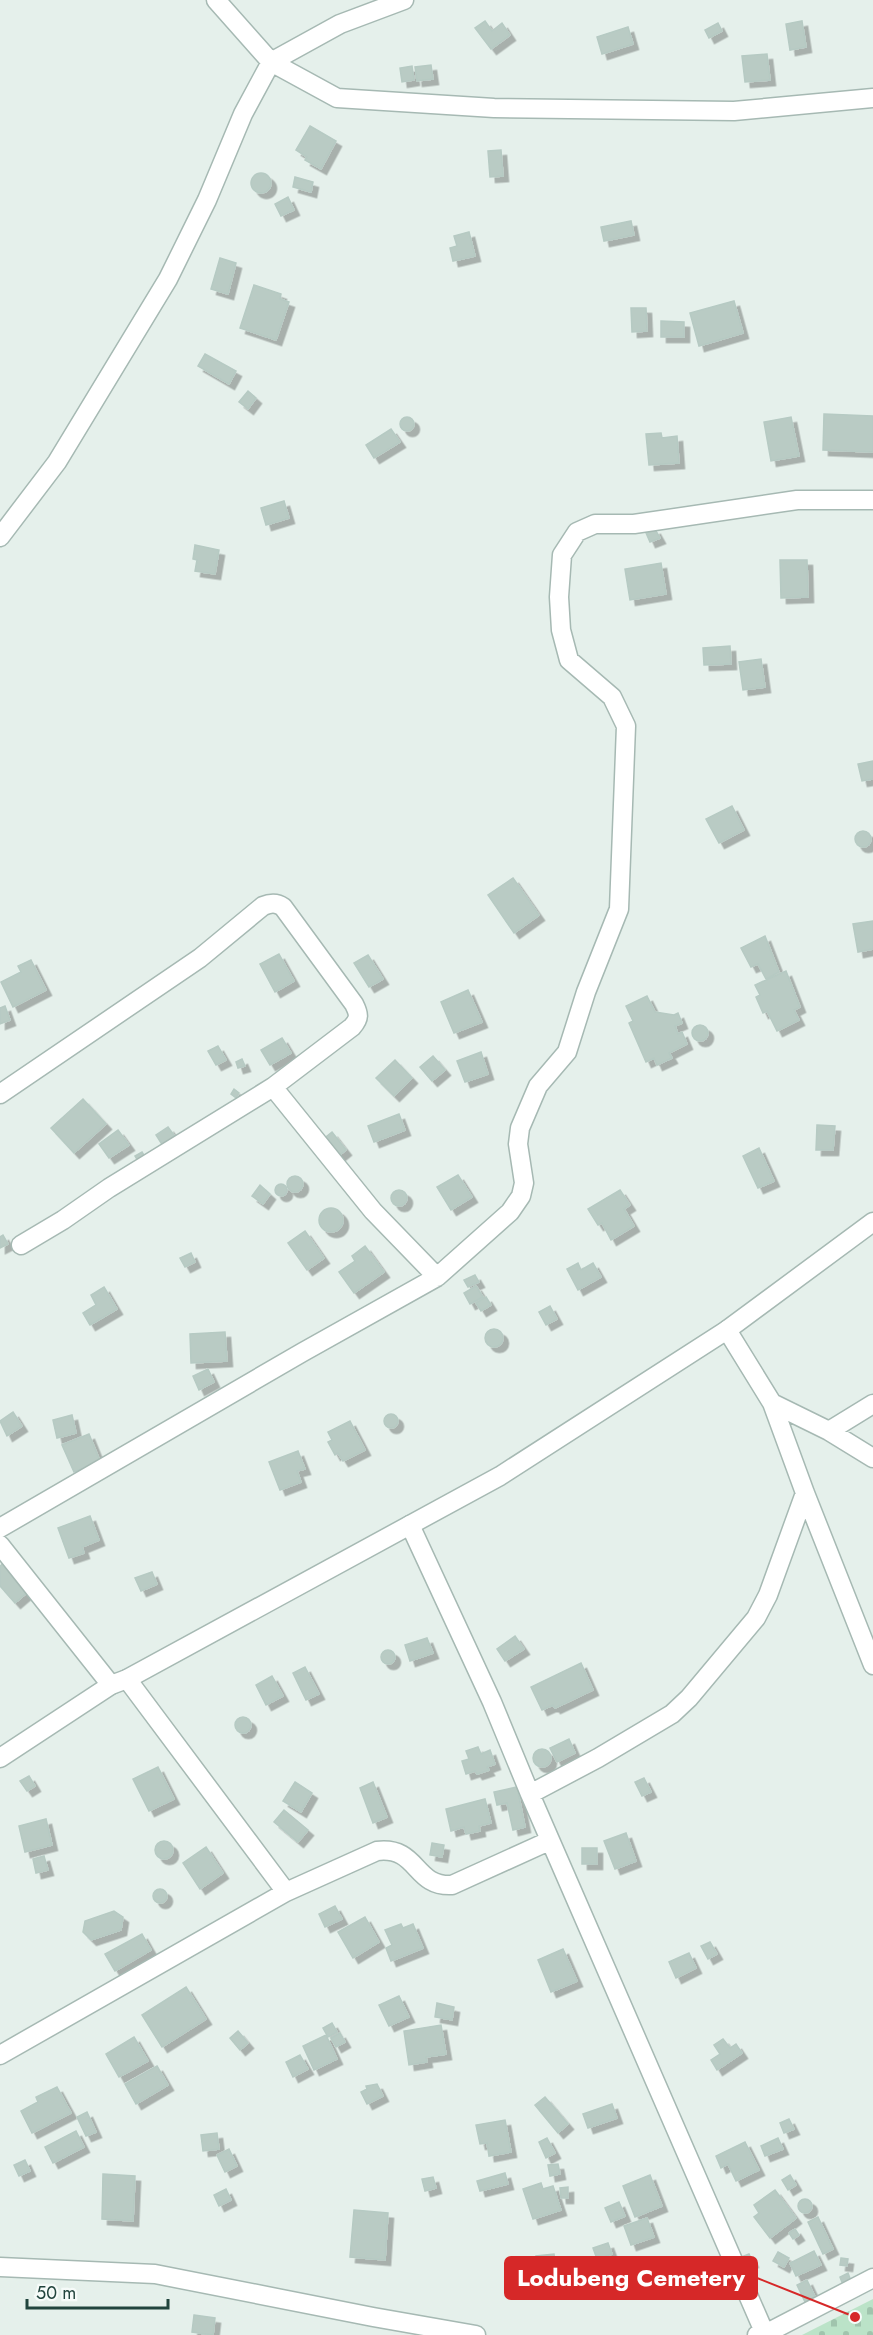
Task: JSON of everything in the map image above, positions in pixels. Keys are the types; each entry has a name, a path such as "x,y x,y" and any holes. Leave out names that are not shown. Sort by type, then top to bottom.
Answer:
{"street":[{"path":"216,0 271,62 337,98 494,108 734,111 873,98"},
{"path":"0,537 57,462 168,279 207,200 243,114 271,62 340,24 404,0"},
{"path":"0,1528 437,1277 510,1212 521,1196 524,1183 518,1144 520,1128 538,1086 567,1052 586,992 619,909 626,726 612,697 569,660 561,630 559,597 562,555 577,532 595,524 634,524 797,500 873,500"},
{"path":"0,1094 200,958 262,906 277,903 283,907 359,1014 357,1022 352,1027 273,1087 21,1245"},
{"path":"273,1087 373,1211 437,1277"},
{"path":"0,1758 119,1682 500,1476 727,1330 873,1222"},
{"path":"727,1330 772,1403 805,1494 873,1665"},
{"path":"772,1403 828,1431 873,1458"},
{"path":"828,1431 873,1404"},
{"path":"530,1794 608,1753 672,1714 689,1698 756,1618 768,1595 805,1494"},
{"path":"410,1525 492,1702 549,1841 761,2334 873,2278"},
{"path":"0,1545 119,1682 286,1892"},
{"path":"0,2055 286,1892 377,1851 387,1850 400,1853 410,1860 426,1880 444,1886 452,1885 549,1841"},
{"path":"0,2266 155,2274 476,2335"}],"green space":[{"path":"873,2299 873,2335 802,2335"}],"building":[{"path":"485,21 492,31 502,23 510,35 491,49 475,28"},
{"path":"802,21 806,47 790,50 786,24"},
{"path":"718,23 722,31 709,38 705,30"},
{"path":"628,27 633,44 602,54 597,37"},
{"path":"767,54 770,80 745,82 742,56"},
{"path":"431,65 433,79 417,81 415,67"},
{"path":"412,66 414,80 402,82 400,68"},
{"path":"310,126 336,141 321,169 305,160 307,157 296,150"},
{"path":"501,150 503,176 490,177 488,151"},
{"path":"261,173 268,176 271,183 268,190 261,193 254,190 251,183 254,176"},
{"path":"295,177 313,182 311,192 293,187"},
{"path":"288,197 294,210 281,216 275,204"},
{"path":"631,221 634,235 604,241 601,227"},
{"path":"469,232 475,256 453,261 450,248 457,246 454,236"},
{"path":"220,258 236,263 228,294 211,289"},
{"path":"254,285 281,294 280,299 289,302 276,340 240,328"},
{"path":"734,301 743,333 699,346 690,313"},
{"path":"631,308 646,308 647,331 632,332"},
{"path":"661,321 684,322 684,337 661,337"},
{"path":"205,354 236,371 229,384 198,366"},
{"path":"248,391 256,398 248,409 239,402"},
{"path":"824,414 873,416 873,452 823,450"},
{"path":"404,417 410,417 414,424 410,431 404,431 400,427 400,421"},
{"path":"791,417 799,456 771,461 764,422"},
{"path":"391,429 400,442 374,458 366,445"},
{"path":"661,433 662,438 677,436 679,463 649,465 646,434"},
{"path":"284,501 289,518 266,525 261,508"},
{"path":"655,529 660,538 650,542 646,533"},
{"path":"195,545 219,550 215,574 195,571 197,560 193,559"},
{"path":"780,560 807,560 808,597 781,598"},
{"path":"661,563 666,594 630,600 625,569"},
{"path":"730,646 731,664 704,665 703,648"},
{"path":"761,659 765,687 743,690 739,662"},
{"path":"873,761 873,779 862,781 858,764"},
{"path":"732,806 744,830 719,843 706,819"},
{"path":"860,831 866,831 871,839 869,845 860,847 855,842 855,836"},
{"path":"513,878 539,915 514,933 488,895"},
{"path":"873,921 873,949 858,952 853,924"},
{"path":"765,936 779,972 766,979 758,964 751,967 741,948"},
{"path":"279,954 294,981 275,992 260,964"},
{"path":"368,955 383,979 369,987 354,963"},
{"path":"31,960 46,990 13,1007 1,982 21,972 18,966"},
{"path":"786,971 800,1007 794,1010 799,1020 777,1031 767,1011 763,1013 756,997 760,995 755,985"},
{"path":"468,990 482,1022 454,1033 441,1002"},
{"path":"647,996 655,1012 674,1015 678,1013 682,1023 675,1026 678,1034 682,1032 687,1044 669,1053 672,1058 657,1065 654,1058 646,1062 629,1023 633,1021 626,1006"},
{"path":"5,1006 10,1020 0,1024 0,1008"},
{"path":"700,1025 706,1027 708,1033 706,1039 700,1041 694,1039 692,1033 694,1027"},
{"path":"282,1038 291,1053 270,1065 261,1050"},
{"path":"218,1046 226,1060 216,1065 208,1051"},
{"path":"481,1052 488,1074 465,1082 457,1061"},
{"path":"433,1056 445,1070 432,1081 420,1067"},
{"path":"242,1059 245,1066 238,1068 236,1062"},
{"path":"395,1060 412,1078 394,1096 376,1078"},
{"path":"234,1089 239,1093 236,1098 231,1094"},
{"path":"83,1099 106,1124 74,1153 51,1128"},
{"path":"399,1114 405,1130 374,1142 368,1126"},
{"path":"817,1125 835,1126 833,1150 816,1150"},
{"path":"168,1127 176,1138 163,1146 156,1135"},
{"path":"118,1130 129,1145 109,1158 99,1144"},
{"path":"332,1132 346,1150 336,1158 322,1140"},
{"path":"759,1148 774,1181 758,1188 743,1156"},
{"path":"142,1152 145,1157 138,1161 135,1156"},
{"path":"458,1175 472,1197 451,1210 437,1187"},
{"path":"295,1176 303,1184 295,1192 287,1184"},
{"path":"283,1184 287,1190 283,1196 279,1196 275,1188"},
{"path":"260,1185 270,1194 263,1204 252,1196"},
{"path":"399,1190 405,1192 407,1198 405,1204 399,1206 393,1204 391,1198 393,1192"},
{"path":"620,1190 630,1205 624,1209 634,1226 611,1240 602,1223 598,1225 588,1209"},
{"path":"331,1208 339,1212 343,1220 339,1228 331,1232 323,1228 319,1220 323,1212"},
{"path":"305,1231 324,1258 307,1270 288,1243"},
{"path":"3,1235 8,1244 0,1248 0,1237"},
{"path":"365,1246 384,1272 354,1293 339,1272 355,1261 352,1256"},
{"path":"191,1253 195,1262 185,1267 180,1258"},
{"path":"578,1263 581,1270 593,1263 601,1277 578,1290 567,1269"},
{"path":"475,1275 479,1282 468,1287 464,1280"},
{"path":"476,1286 483,1297 470,1304 464,1293"},
{"path":"104,1287 117,1309 90,1325 83,1313 96,1305 91,1295"},
{"path":"486,1297 491,1305 481,1311 476,1303"},
{"path":"550,1306 557,1319 546,1325 539,1312"},
{"path":"494,1329 500,1332 503,1338 500,1344 494,1347 488,1344 485,1338 488,1332"},
{"path":"225,1332 227,1361 191,1363 190,1334"},
{"path":"208,1369 214,1382 199,1390 193,1376"},
{"path":"13,1412 22,1426 7,1436 0,1421"},
{"path":"388,1414 394,1414 398,1421 394,1428 388,1428 384,1424 384,1418"},
{"path":"72,1415 76,1433 57,1438 53,1420"},
{"path":"350,1421 365,1450 343,1461 338,1453 335,1455 328,1442 332,1440 328,1432"},
{"path":"89,1434 100,1461 74,1472 62,1445"},
{"path":"298,1451 305,1469 297,1471 301,1482 280,1490 269,1462"},
{"path":"90,1516 99,1540 82,1547 84,1553 69,1558 58,1528"},
{"path":"5,1562 29,1591 15,1603 0,1586 0,1566"},
{"path":"152,1572 157,1584 141,1591 135,1578"},
{"path":"515,1636 524,1649 505,1661 497,1649"},
{"path":"427,1638 433,1653 410,1661 405,1645"},
{"path":"388,1650 393,1652 395,1657 393,1662 388,1664 383,1662 381,1657 383,1652"},
{"path":"581,1663 593,1690 555,1708 553,1705 542,1710 531,1687"},
{"path":"305,1667 319,1694 306,1700 293,1673"},
{"path":"272,1676 283,1696 266,1705 256,1685"},
{"path":"243,1717 249,1719 251,1725 249,1731 243,1733 237,1731 235,1725 237,1719"},
{"path":"569,1739 575,1753 557,1762 550,1748"},
{"path":"478,1747 481,1754 490,1750 495,1764 487,1767 489,1770 477,1774 475,1771 466,1774 462,1761 469,1759 466,1751"},
{"path":"542,1749 548,1752 551,1758 548,1764 542,1767 536,1764 533,1758 536,1752"},
{"path":"158,1767 174,1799 149,1811 133,1779"},
{"path":"29,1776 35,1786 27,1791 20,1781"},
{"path":"644,1778 651,1792 642,1796 635,1782"},
{"path":"295,1782 312,1793 301,1812 283,1801"},
{"path":"373,1782 387,1817 373,1823 360,1788"},
{"path":"517,1787 525,1827 513,1830 507,1803 497,1805 494,1792"},
{"path":"485,1799 491,1823 479,1826 480,1831 466,1834 464,1827 451,1831 446,1809"},
{"path":"284,1810 308,1830 298,1842 274,1822"},
{"path":"46,1819 52,1845 25,1852 19,1826"},
{"path":"626,1833 636,1861 615,1869 604,1841"},
{"path":"164,1841 170,1844 173,1850 170,1856 164,1859 158,1856 155,1850 158,1844"},
{"path":"432,1843 444,1845 442,1857 430,1855"},
{"path":"206,1847 223,1873 200,1889 183,1863"},
{"path":"582,1848 597,1848 597,1864 582,1864"},
{"path":"44,1856 48,1870 36,1873 33,1859"},
{"path":"160,1889 165,1891 167,1896 165,1901 160,1903 155,1901 153,1896 155,1891"},
{"path":"335,1906 342,1919 325,1927 319,1914"},
{"path":"114,1911 123,1917 121,1930 91,1940 83,1932 85,1921"},
{"path":"365,1917 379,1942 353,1958 338,1932"},
{"path":"401,1924 403,1928 413,1924 423,1948 391,1961 386,1948 392,1945 385,1930"},
{"path":"142,1934 151,1950 115,1971 105,1954"},
{"path":"710,1942 717,1954 708,1959 701,1946"},
{"path":"563,1949 577,1981 551,1992 538,1960"},
{"path":"689,1953 696,1968 676,1978 669,1962"},
{"path":"186,1987 206,2019 162,2047 142,2015"},
{"path":"399,1996 409,2017 389,2026 379,2005"},
{"path":"437,2003 454,2007 452,2020 435,2017"},
{"path":"332,2023 337,2032 328,2037 323,2028"},
{"path":"441,2025 446,2054 426,2057 427,2062 409,2065 404,2031"},
{"path":"238,2031 248,2043 240,2050 230,2038"},
{"path":"340,2033 345,2042 336,2047 331,2038"},
{"path":"326,2035 337,2059 314,2070 303,2046"},
{"path":"134,2037 148,2061 119,2077 106,2054"},
{"path":"723,2039 730,2048 736,2044 742,2053 717,2070 711,2060 720,2054 714,2045"},
{"path":"300,2055 308,2069 293,2077 286,2062"},
{"path":"157,2066 168,2085 136,2104 125,2084"},
{"path":"377,2084 383,2096 367,2104 361,2092 367,2089 366,2086"},
{"path":"57,2087 71,2113 32,2133 21,2111 38,2102 36,2097"},
{"path":"545,2097 568,2124 558,2133 535,2105"},
{"path":"612,2104 617,2118 588,2128 583,2114"},
{"path":"87,2112 96,2132 86,2136 77,2117"},
{"path":"789,2119 794,2129 784,2133 780,2123"},
{"path":"505,2120 511,2152 489,2156 487,2143 480,2144 476,2125"},
{"path":"76,2131 84,2147 53,2163 45,2147"},
{"path":"217,2133 219,2149 203,2151 201,2135"},
{"path":"547,2138 555,2153 546,2158 539,2142"},
{"path":"778,2138 783,2149 765,2156 761,2146"},
{"path":"745,2142 759,2170 736,2181 728,2164 721,2168 716,2156"},
{"path":"229,2149 237,2166 225,2172 217,2155"},
{"path":"25,2160 30,2171 19,2176 14,2165"},
{"path":"558,2164 560,2174 550,2176 548,2165"},
{"path":"505,2173 508,2184 480,2191 477,2181"},
{"path":"103,2174 135,2176 133,2221 102,2219"},
{"path":"650,2175 662,2206 635,2217 623,2186"},
{"path":"790,2175 796,2185 788,2190 782,2180"},
{"path":"433,2177 436,2188 425,2191 422,2179"},
{"path":"541,2183 543,2189 553,2186 561,2210 533,2219 523,2189"},
{"path":"568,2187 568,2198 561,2198 560,2188"},
{"path":"226,2189 231,2200 219,2206 214,2195"},
{"path":"775,2190 796,2218 770,2238 754,2217 759,2213 754,2205"},
{"path":"802,2199 808,2199 812,2206 808,2213 802,2213 798,2209 798,2203"},
{"path":"619,2202 625,2216 611,2222 605,2208"},
{"path":"354,2210 388,2213 385,2260 350,2257"},
{"path":"818,2217 833,2249 823,2254 808,2222"},
{"path":"647,2218 654,2237 631,2245 624,2226"},
{"path":"795,2229 799,2235 793,2239 789,2233"},
{"path":"608,2243 612,2254 597,2259 593,2248"},
{"path":"814,2251 821,2265 796,2276 790,2263"},
{"path":"778,2252 789,2258 784,2267 773,2261"},
{"path":"554,2254 556,2268 538,2270 536,2256"},
{"path":"749,2254 753,2262 743,2267 739,2258"},
{"path":"841,2258 848,2259 847,2266 840,2265"},
{"path":"848,2273 851,2281 843,2285 840,2277"},
{"path":"807,2280 815,2297 805,2302 797,2285"},
{"path":"194,2315 215,2318 213,2335 192,2332"}],"place":[{"name":"Lodubeng Cemetery","path":"855,2317"}]}
